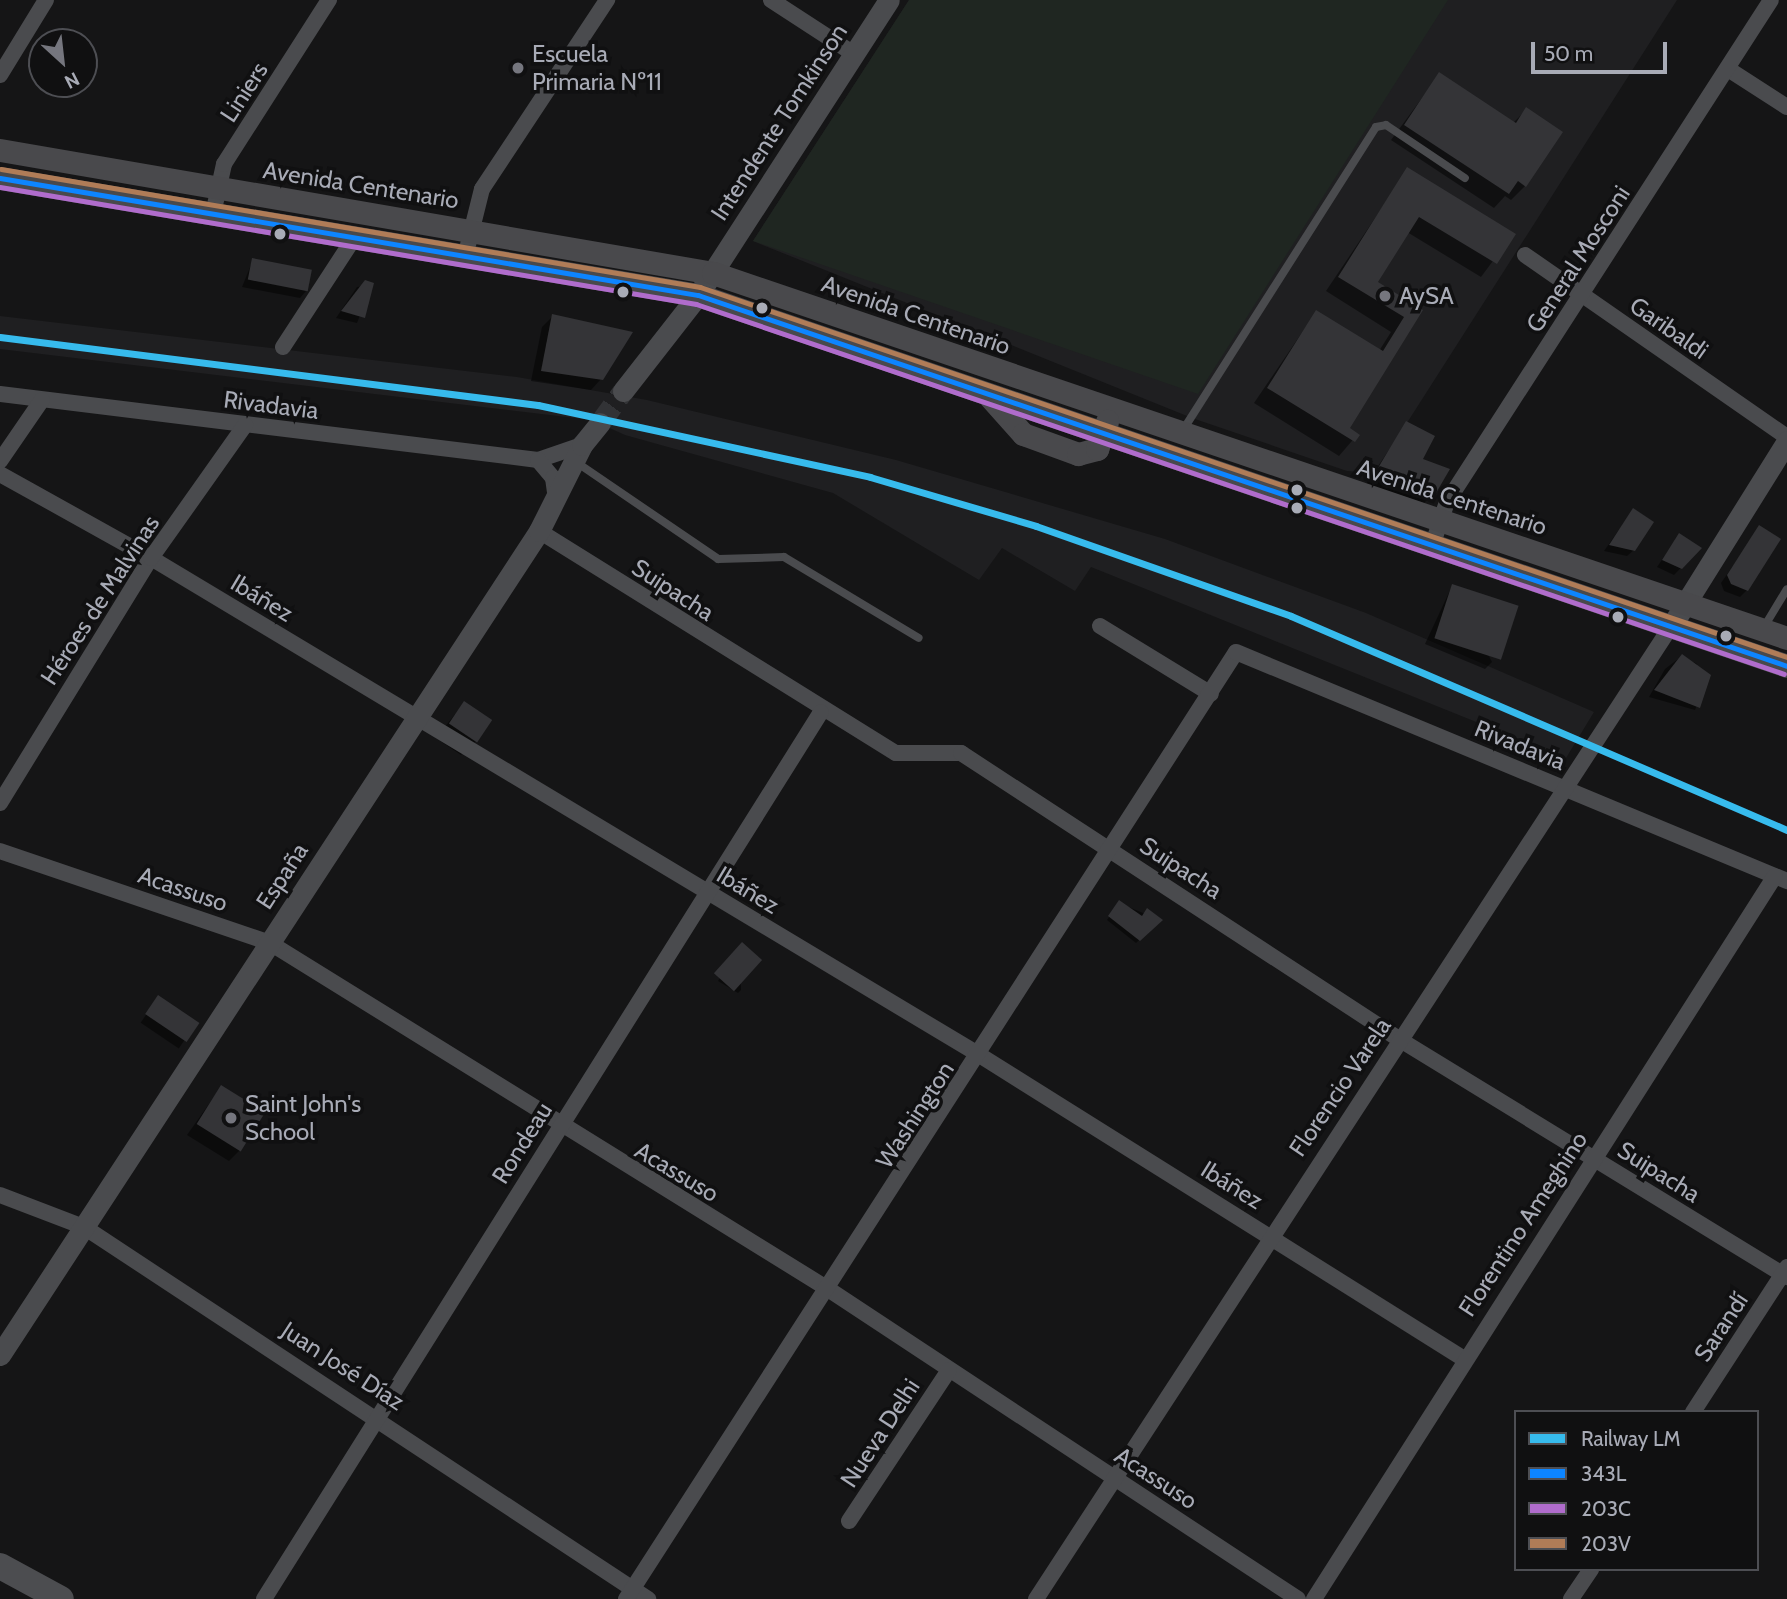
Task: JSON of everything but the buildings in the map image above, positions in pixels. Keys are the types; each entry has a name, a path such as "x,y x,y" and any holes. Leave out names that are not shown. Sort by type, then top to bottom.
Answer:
{"main road":[{"name":"Avenida Centenario","path":"0,150 713,273 1787,638"},
{"path":"0,178 698,295 988,395 1023,434 1078,454 1097,449 1112,409"},
{"name":"Avenida Centenario","path":"1102,435 1672,625 1787,666"},
{"path":"0,1566 61,1599"}],"street":[{"name":"Liniers","path":"213,215 216,189 224,164 329,0"},
{"path":"465,257 469,229 482,189 607,0"},
{"path":"771,0 854,54"},
{"name":"Intendente Tomkinson","path":"713,273 889,0"},
{"name":"General Mosconi","path":"1432,546 1440,521 1771,0"},
{"path":"0,75 39,2"},
{"path":"1728,69 1787,107"},
{"path":"283,347 354,238"},
{"name":"Garibaldi","path":"1525,255 1787,439"},
{"path":"623,391 713,273"},
{"name":"Rivadavia","path":"0,394 538,460 579,453"},
{"path":"0,461 42,400"},
{"name":"España","path":"0,1355 539,531 555,494 600,423"},
{"name":"Héroes de Malvinas","path":"0,803 152,558 245,425"},
{"name":"Florencio Varela","path":"1036,1599 1567,789 1686,604 1787,439"},
{"path":"538,460 553,478 555,494"},
{"name":"Ibáñez","path":"0,474 152,558 981,1056 1272,1236 1464,1359"},
{"name":"Suipacha","path":"539,531 821,712 896,753 961,753 1402,1041 1785,1273"},
{"path":"1100,626 1210,694"},
{"name":"Rivadavia","path":"1236,652 1781,879"},
{"name":"Washington","path":"629,1594 981,1056 1113,851 1236,652"},
{"name":"Rondeau","path":"264,1599 821,712"},
{"name":"Acassuso","path":"0,851 270,943 559,1128 828,1289 1298,1599"},
{"name":"Florentino Ameghino","path":"1314,1599 1593,1158 1781,879"},
{"name":"Juan José Díaz","path":"0,1195 84,1227 379,1416 629,1594 648,1599"},
{"name":"Sarandí","path":"1694,1410 1785,1273"},
{"name":"Nueva Delhi","path":"849,1521 948,1370"},
{"path":"1572,1599 1590,1571"}],"lane":[{"path":"1182,432 1376,127 1386,125 1465,178"},
{"path":"579,453 718,559 784,557 919,638"},
{"path":"1763,629 1787,589"}],"shaded area":[{"name":"AySA","path":"909,0 1677,0 1375,473 1347,471 1192,418 753,241"},
{"name":"AySA","path":"909,0 1448,0 1198,394 753,241"},
{"path":"0,316 517,377 647,400 896,460 1165,539 1366,613 1594,712 1566,758 1091,567 1075,591 1002,548 979,580 833,493 625,435 592,420 0,349"}],"tunnel":[{"path":"600,423 623,391"}],"rail line":[{"name":"LM","path":"0,337 538,405 870,477 1036,526 1291,616 1787,830"}],"transit line":[{"name":"203V","path":"1,169 700,287 1787,657"},
{"name":"343L","path":"0,178 698,295 1787,666"},
{"name":"203C","path":"0,187 696,304 1784,674"}],"place":[{"name":"Escuela Primaria Nº11","path":"518,68"},
{"name":"AySA","path":"1385,296"},
{"name":"Saint John's School","path":"231,1118"}]}
